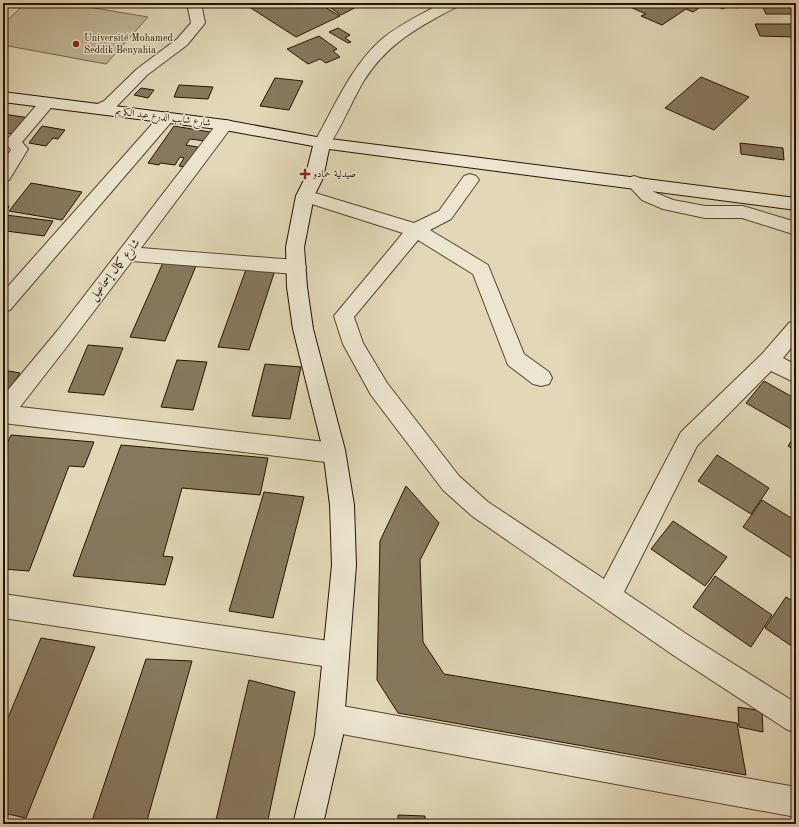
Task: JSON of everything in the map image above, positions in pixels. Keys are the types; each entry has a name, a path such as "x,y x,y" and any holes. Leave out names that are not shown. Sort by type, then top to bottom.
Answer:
{"street":[{"path":"98,109 110,104 142,72 182,42 198,23 194,3"},
{"path":"308,824 331,718 344,565 342,505 334,453 303,329 297,287 296,247 305,196 314,178 322,143 353,84 380,50 401,32 453,3"},
{"name":"شارع شايب الدرع عبد الكريم","path":"3,97 225,125 322,143 796,204"},
{"path":"3,176 20,149 13,142 47,103"},
{"path":"3,305 167,117"},
{"name":"شارع كمال إسماعيل","path":"3,413 225,125"},
{"path":"470,180 445,215 416,230 344,316 353,344 379,389 451,483 480,509 682,646 796,719"},
{"path":"634,182 648,196 669,205 705,212 743,212 796,230"},
{"path":"305,196 416,230 481,270 515,359 541,378"},
{"path":"127,254 296,266"},
{"path":"609,596 688,439 769,360 796,328"},
{"path":"769,360 796,375"},
{"path":"3,413 334,453"},
{"path":"3,606 336,654"},
{"path":"331,718 796,802"}],"shaded area":[{"path":"26,3 65,3 148,17 106,64 3,45 3,24"}],"building":[{"path":"243,3 318,3 340,16 296,37"},
{"path":"364,3 341,15 325,4"},
{"path":"621,3 688,3 699,8 693,12 686,9 662,25 641,16 646,14"},
{"path":"708,3 743,3 737,8 730,4 723,9"},
{"path":"761,3 796,3 796,14 766,14"},
{"path":"755,24 796,24 796,37 760,36"},
{"path":"338,28 350,35 345,38 351,42 348,43 329,32"},
{"path":"319,36 337,49 333,51 340,57 326,63 320,59 308,64 287,49"},
{"path":"701,77 749,97 714,130 665,108"},
{"path":"275,78 303,81 289,110 260,106"},
{"path":"179,85 213,87 208,99 174,97"},
{"path":"141,88 154,90 148,98 134,95"},
{"path":"3,114 30,118 17,134 3,133"},
{"path":"42,126 65,130 58,139 53,138 46,146 29,143"},
{"path":"174,126 210,132 205,141 190,139 186,145 203,148 190,168 179,166 184,158 180,157 175,165 148,163"},
{"path":"740,143 783,148 784,160 741,154"},
{"path":"31,183 82,192 62,220 9,211"},
{"path":"3,206 9,206 3,220"},
{"path":"6,215 53,221 44,236 6,231 3,237 3,220"},
{"path":"165,258 198,261 165,341 130,337"},
{"path":"248,264 276,267 249,350 218,347"},
{"path":"88,345 123,348 104,395 68,392"},
{"path":"177,360 207,362 193,410 161,407"},
{"path":"265,364 301,367 290,419 252,416"},
{"path":"3,370 20,373 3,399"},
{"path":"764,381 796,399 796,432 746,403"},
{"path":"796,434 796,451 788,446"},
{"path":"11,435 94,442 84,467 69,466 29,571 3,569 3,452"},
{"path":"121,445 268,458 260,495 182,488 163,556 173,557 165,585 73,576"},
{"path":"717,455 769,488 751,514 698,481"},
{"path":"406,486 439,523 420,560 423,642 444,674 737,723 746,775 398,713 377,680 380,541"},
{"path":"264,492 304,497 273,618 229,611"},
{"path":"762,500 796,521 796,561 743,527"},
{"path":"673,521 727,557 705,586 651,549"},
{"path":"715,576 772,615 751,647 693,607"},
{"path":"786,597 796,603 796,649 765,628"},
{"path":"41,638 95,647 26,818 3,813 3,730"},
{"path":"146,659 192,661 146,824 91,824"},
{"path":"249,680 295,692 267,824 215,824"},
{"path":"738,707 762,711 763,732 739,727"},
{"path":"398,815 425,816 425,824 398,824"}],"place":[{"name":"Université Mohamed Seddik Benyahia","path":"76,44"},
{"name":"صيدلية حمادو","path":"305,174"}]}
